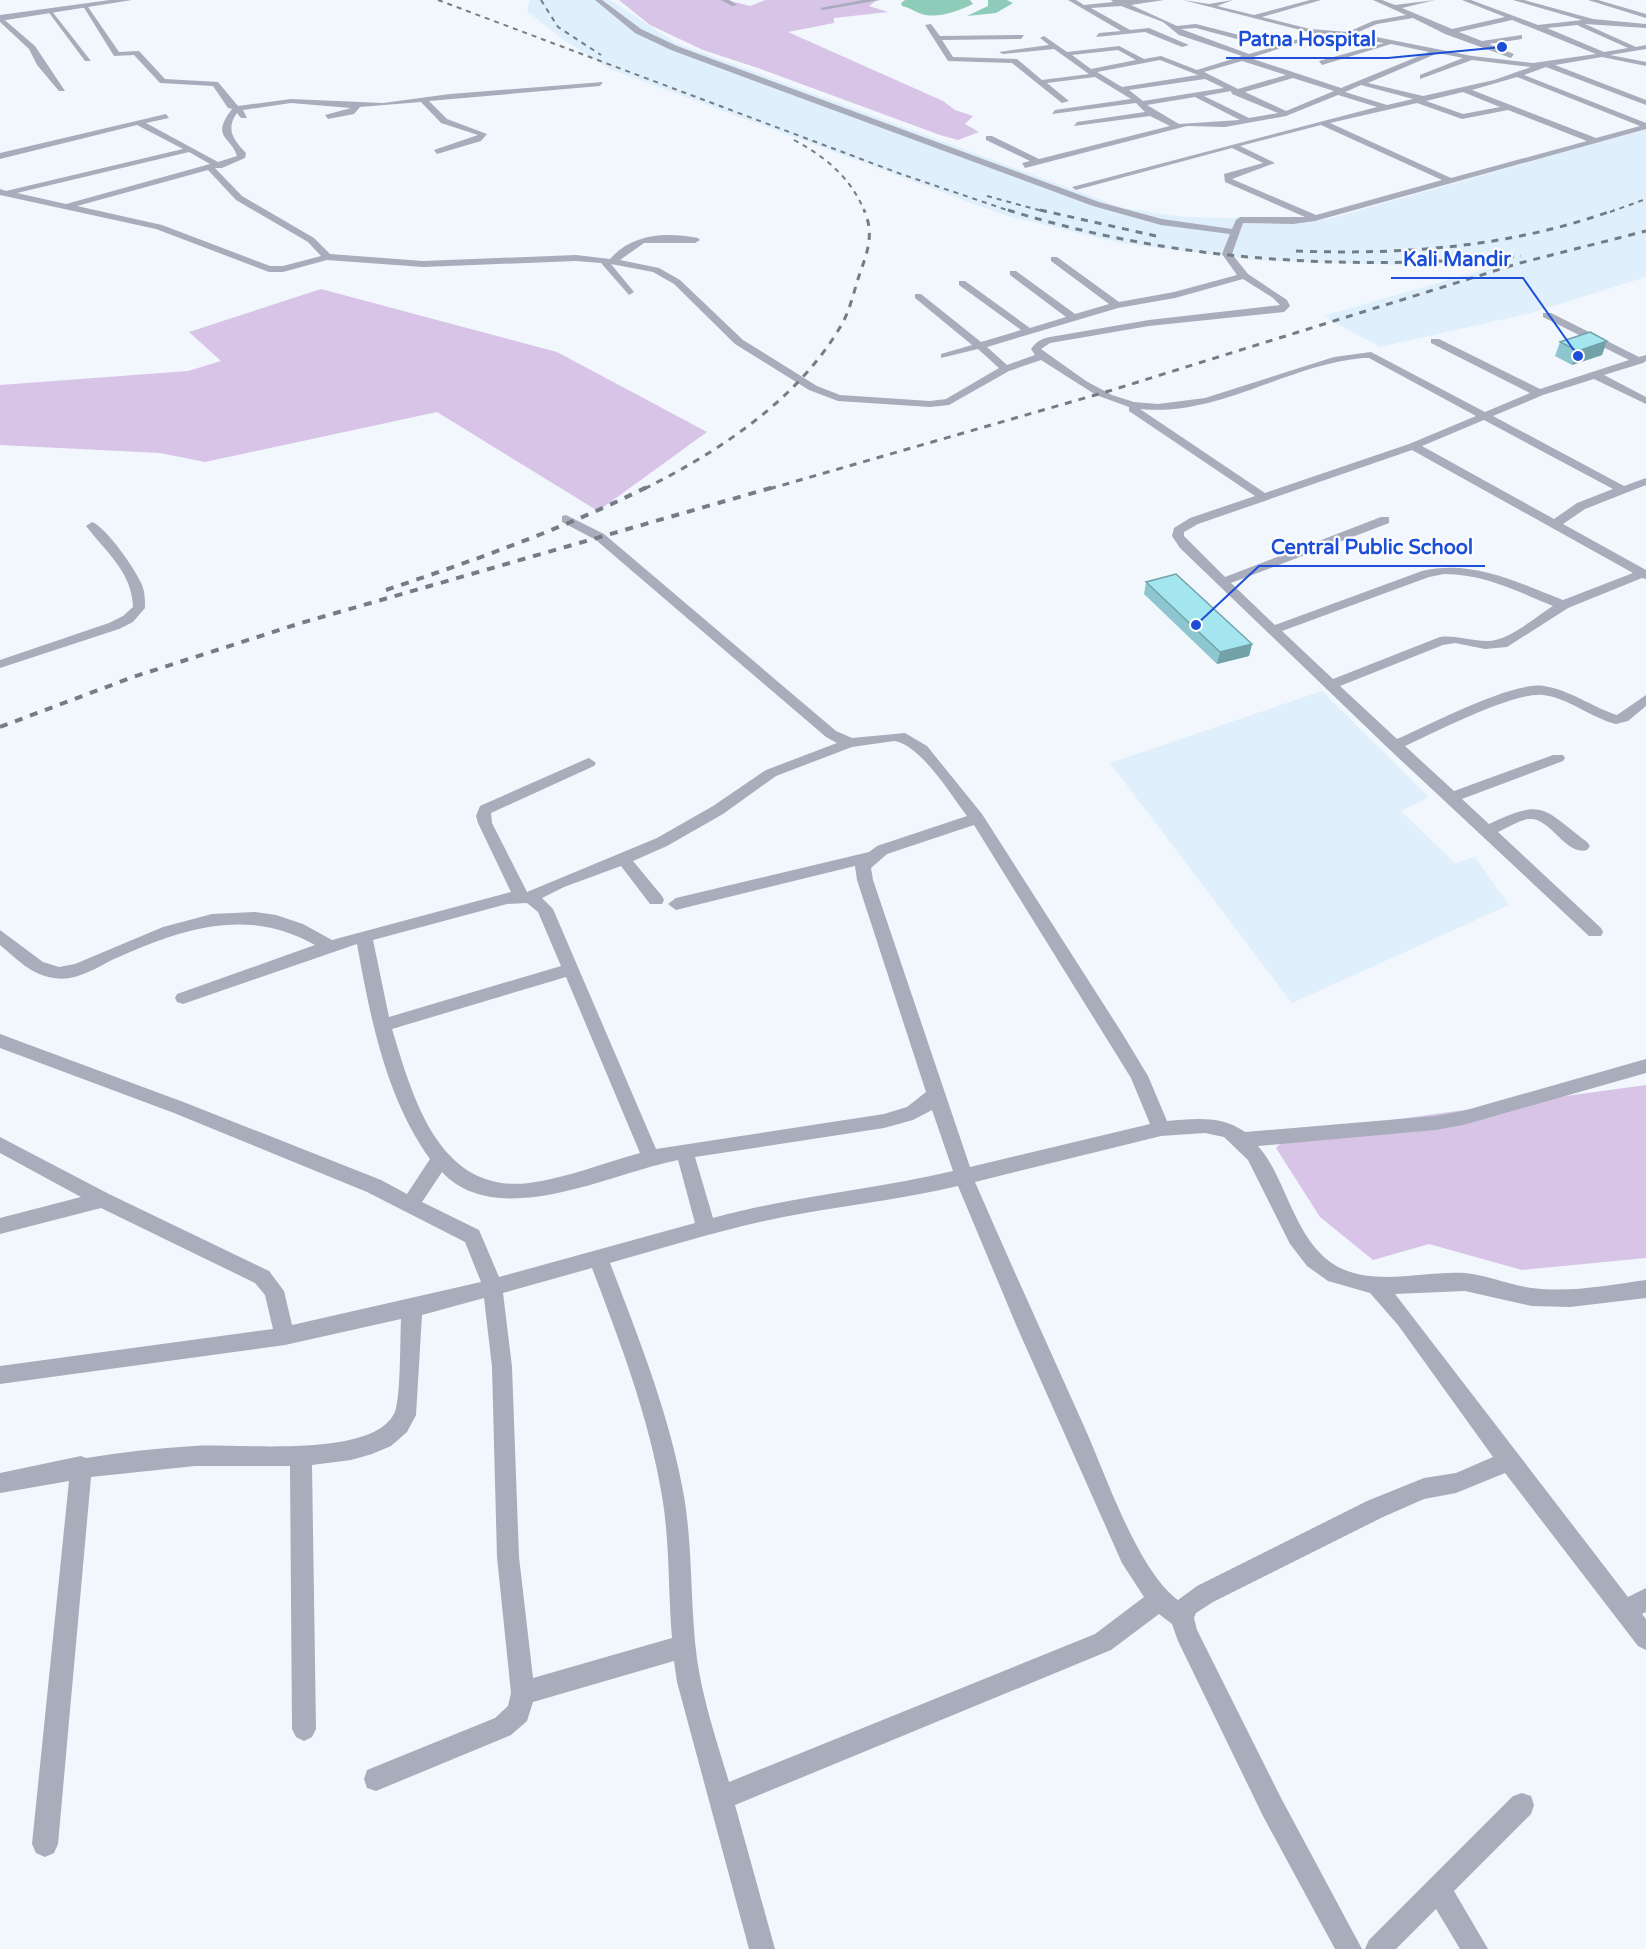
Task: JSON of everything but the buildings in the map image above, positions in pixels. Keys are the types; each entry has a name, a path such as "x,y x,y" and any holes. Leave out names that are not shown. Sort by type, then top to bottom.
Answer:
{"street":[{"path":"0,18 86,6 97,2 128,0"},
{"path":"598,0 638,31 674,48 1096,204 1161,222 1235,232"},
{"path":"724,0 734,4"},
{"path":"823,8 877,0"},
{"path":"1071,0 1128,31"},
{"path":"1114,0 1165,21 1173,29 1291,76 1387,107"},
{"path":"1082,7 1161,0"},
{"path":"1186,0 1328,33 1349,34 1472,58 1545,65 1646,103"},
{"path":"1209,6 1230,0"},
{"path":"1252,17 1318,0"},
{"path":"1379,0 1448,32 1533,65"},
{"path":"1393,8 1432,0"},
{"path":"1465,0 1537,27 1598,54 1646,64"},
{"path":"1516,0 1593,21 1646,26"},
{"path":"1541,8 1561,0"},
{"path":"1591,0 1646,16"},
{"path":"1570,16 1600,2"},
{"path":"1616,6 1626,3"},
{"path":"86,6 117,54 136,53 163,81 177,91"},
{"path":"49,11 88,59"},
{"path":"1349,34 1375,22 1411,15"},
{"path":"0,18 32,48 40,63 62,89"},
{"path":"1448,32 1511,18"},
{"path":"1537,27 1593,21"},
{"path":"1577,23 1636,49"},
{"path":"929,25 951,59 1014,61 1065,102"},
{"path":"1173,29 1190,25 1276,47"},
{"path":"1099,35 1146,30 1191,47"},
{"path":"1132,96 1276,47 1328,33"},
{"path":"968,37 977,49 993,60"},
{"path":"938,38 1022,37"},
{"path":"1479,44 1520,37"},
{"path":"1044,38 1053,47 1132,96 1151,113 1179,127"},
{"path":"1322,63 1392,43"},
{"path":"1003,52 1053,47"},
{"path":"1076,187 1322,122 1518,75 1545,65 1646,47"},
{"path":"1064,54 1119,48 1142,61"},
{"path":"1025,165 1179,127 1202,123 1248,121 1286,114 1436,51"},
{"path":"1211,55 1231,63"},
{"path":"1041,82 1166,58 1286,114"},
{"path":"1423,77 1472,58"},
{"path":"1052,71 1090,71"},
{"path":"1031,73 1042,72"},
{"path":"1518,75 1646,126"},
{"path":"1047,105 1132,96 1197,95 1233,90 1291,76"},
{"path":"163,81 214,84 231,106 237,108 291,101 353,105 600,84"},
{"path":"1361,82 1419,99 1462,117 1509,107"},
{"path":"1054,112 1132,96 1216,83"},
{"path":"1357,98 1382,88"},
{"path":"1464,89 1593,140"},
{"path":"1633,97 1646,94"},
{"path":"1197,95 1248,121"},
{"path":"423,100 444,121 483,134 478,139 437,152"},
{"path":"328,117 351,112 356,109 353,105"},
{"path":"237,108 246,118"},
{"path":"68,207 215,167 243,155 231,145 226,133 226,122 237,108"},
{"path":"1077,124 1151,113"},
{"path":"1194,115 1216,124 1237,145 1271,163 1233,173 1227,176 1228,180 1315,218"},
{"path":"0,156 166,116"},
{"path":"1322,122 1451,181"},
{"path":"137,123 191,150 215,167 239,198 311,240 327,257"},
{"path":"1623,490 1389,363 1364,355 1284,375 1190,406 1147,409 1101,394 1042,356 1036,349 1050,340 1149,323 1266,313 1285,306 1278,297 1233,267 1227,254 1240,220 1293,221 1315,218 1646,126"},
{"path":"1328,132 1338,130"},
{"path":"989,138 1038,162"},
{"path":"1251,152 1262,149"},
{"path":"3,192 191,150"},
{"path":"3,192 159,227 264,268 283,269 327,257 423,264 602,259 656,270 677,282 739,342 813,388 838,398 940,404 961,397 1005,369 1042,356"},
{"path":"614,260 623,248 637,240 695,240"},
{"path":"602,259 628,292"},
{"path":"1053,259 1117,305"},
{"path":"1013,273 1072,317"},
{"path":"945,356 1072,317 1117,305 1175,295 1244,276"},
{"path":"962,283 1028,331"},
{"path":"918,296 996,359 1005,369"},
{"path":"1547,315 1643,360"},
{"path":"1435,341 1539,393"},
{"path":"1594,932 1223,582 1184,544 1178,536 1178,531 1194,521 1413,446 1539,393 1643,360"},
{"path":"1597,376 1646,400"},
{"path":"1125,403 1264,497"},
{"path":"1413,446 1556,523 1644,574"},
{"path":"1556,523 1581,506 1646,481"},
{"path":"566,519 600,537 831,734 850,743"},
{"path":"1223,582 1385,520"},
{"path":"0,664 114,626 128,619 139,608 139,595 132,575 92,526"},
{"path":"1273,630 1426,574 1447,569 1468,570 1486,575 1563,605"},
{"path":"1331,685 1440,641 1455,639 1485,645 1502,644 1563,605 1644,574"},
{"path":"1395,746 1475,711 1535,690 1556,695 1616,720 1623,718 1646,699"},
{"path":"183,998 330,946 507,898 526,896 623,859 694,824 771,773 850,743 894,737 915,742 977,818 1139,1076 1161,1130"},
{"path":"1450,798 1558,758"},
{"path":"589,763 499,802 489,807 483,816 526,896 538,900 545,909 651,1158"},
{"path":"1486,832 1524,814 1540,814 1582,846"},
{"path":"977,818 882,850 863,866 865,880 964,1177 1027,1328 1050,1373 1130,1555 1159,1600 1182,1617 1186,1633 1272,1807 1349,1949"},
{"path":"676,904 872,857"},
{"path":"623,859 657,900"},
{"path":"0,936 36,967 55,973 74,970 143,940 190,926 248,918 274,920 297,927 330,946"},
{"path":"364,937 383,1025 410,1108 441,1158 454,1172 473,1183 512,1192 534,1189 651,1158 884,1121 919,1110 930,1103 935,1092"},
{"path":"383,1025 571,969"},
{"path":"0,1041 180,1108 374,1186 472,1236 493,1287 502,1367 508,1557 523,1693 519,1713 503,1727 376,1779"},
{"path":"1242,1140 1435,1123 1463,1118 1646,1066"},
{"path":"0,1375 285,1336 412,1308 706,1228 804,1205 908,1190 1161,1130 1205,1126 1228,1130 1242,1140 1256,1155 1297,1238 1314,1260 1335,1275 1376,1286 1464,1282 1532,1297 1570,1298 1646,1289"},
{"path":"0,1144 102,1200 262,1277 274,1291 285,1336"},
{"path":"685,1153 706,1228"},
{"path":"410,1205 441,1158"},
{"path":"0,1226 102,1200"},
{"path":"598,1258 661,1437 674,1498 682,1647 689,1682 762,1949"},
{"path":"1376,1286 1405,1319 1509,1461 1646,1638"},
{"path":"0,1483 81,1466 196,1456 336,1453 372,1444 396,1430 406,1415 412,1308"},
{"path":"301,1455 304,1729"},
{"path":"1182,1617 1188,1605 1205,1594 1365,1514 1424,1489 1456,1483 1509,1461"},
{"path":"45,1844 81,1466"},
{"path":"1626,1611 1646,1599"},
{"path":"721,1798 1103,1642 1159,1600"},
{"path":"523,1693 682,1647"},
{"path":"1377,1949 1522,1805"},
{"path":"1438,1889 1475,1949"}],"shaded area":[{"path":"530,0 610,0 676,43 1123,208 1183,217 1325,220 1646,129 1646,277 1531,313 1380,347 1323,316 1500,265 1491,261 1405,265 1258,260 1120,243 1004,215 610,69 562,39 527,11"},
{"path":"619,0 727,0 750,6 765,0 877,0 869,6 888,12 834,18 834,23 788,32 943,101 955,110 973,116 965,124 979,132 958,140 940,135 703,50 650,25"},
{"path":"905,0 970,0 973,4 954,12 933,16 902,6 901,3"},
{"path":"988,0 1007,0 1013,3 996,13 967,16 988,6"},
{"path":"321,289 557,352 707,432 598,511 437,412 205,462 160,453 0,445 0,385 188,371 221,361 189,332"},
{"path":"1322,691 1429,797 1401,811 1455,863 1475,857 1509,905 1292,1003 1110,763"},
{"path":"1646,1085 1646,1258 1522,1270 1429,1244 1373,1260 1320,1217 1276,1148 1290,1134"}],"railway":[{"path":"438,0 901,174 1013,212"},
{"path":"541,0 558,27 601,55"},
{"path":"794,140 827,161 845,179 864,210"},
{"path":"987,196 1046,212"},
{"path":"1610,212 1646,199"},
{"path":"644,489 729,440 780,399 804,376 824,351 847,313 867,251 869,227 864,210"},
{"path":"1008,210 1071,228 1134,241 1262,258 1327,262 1392,262 1521,256"},
{"path":"1040,210 1156,236"},
{"path":"1296,251 1417,250 1457,246 1536,233 1614,210"},
{"path":"769,489 1109,391 1520,263 1646,231"},
{"path":"386,590 551,530 647,487"},
{"path":"0,727 133,677 301,623 774,487"}],"place":[{"name":"Patna Hospital","path":"1502,47"},
{"name":"Kali Mandir","path":"1578,356"},
{"name":"Central Public School","path":"1196,625"}]}
